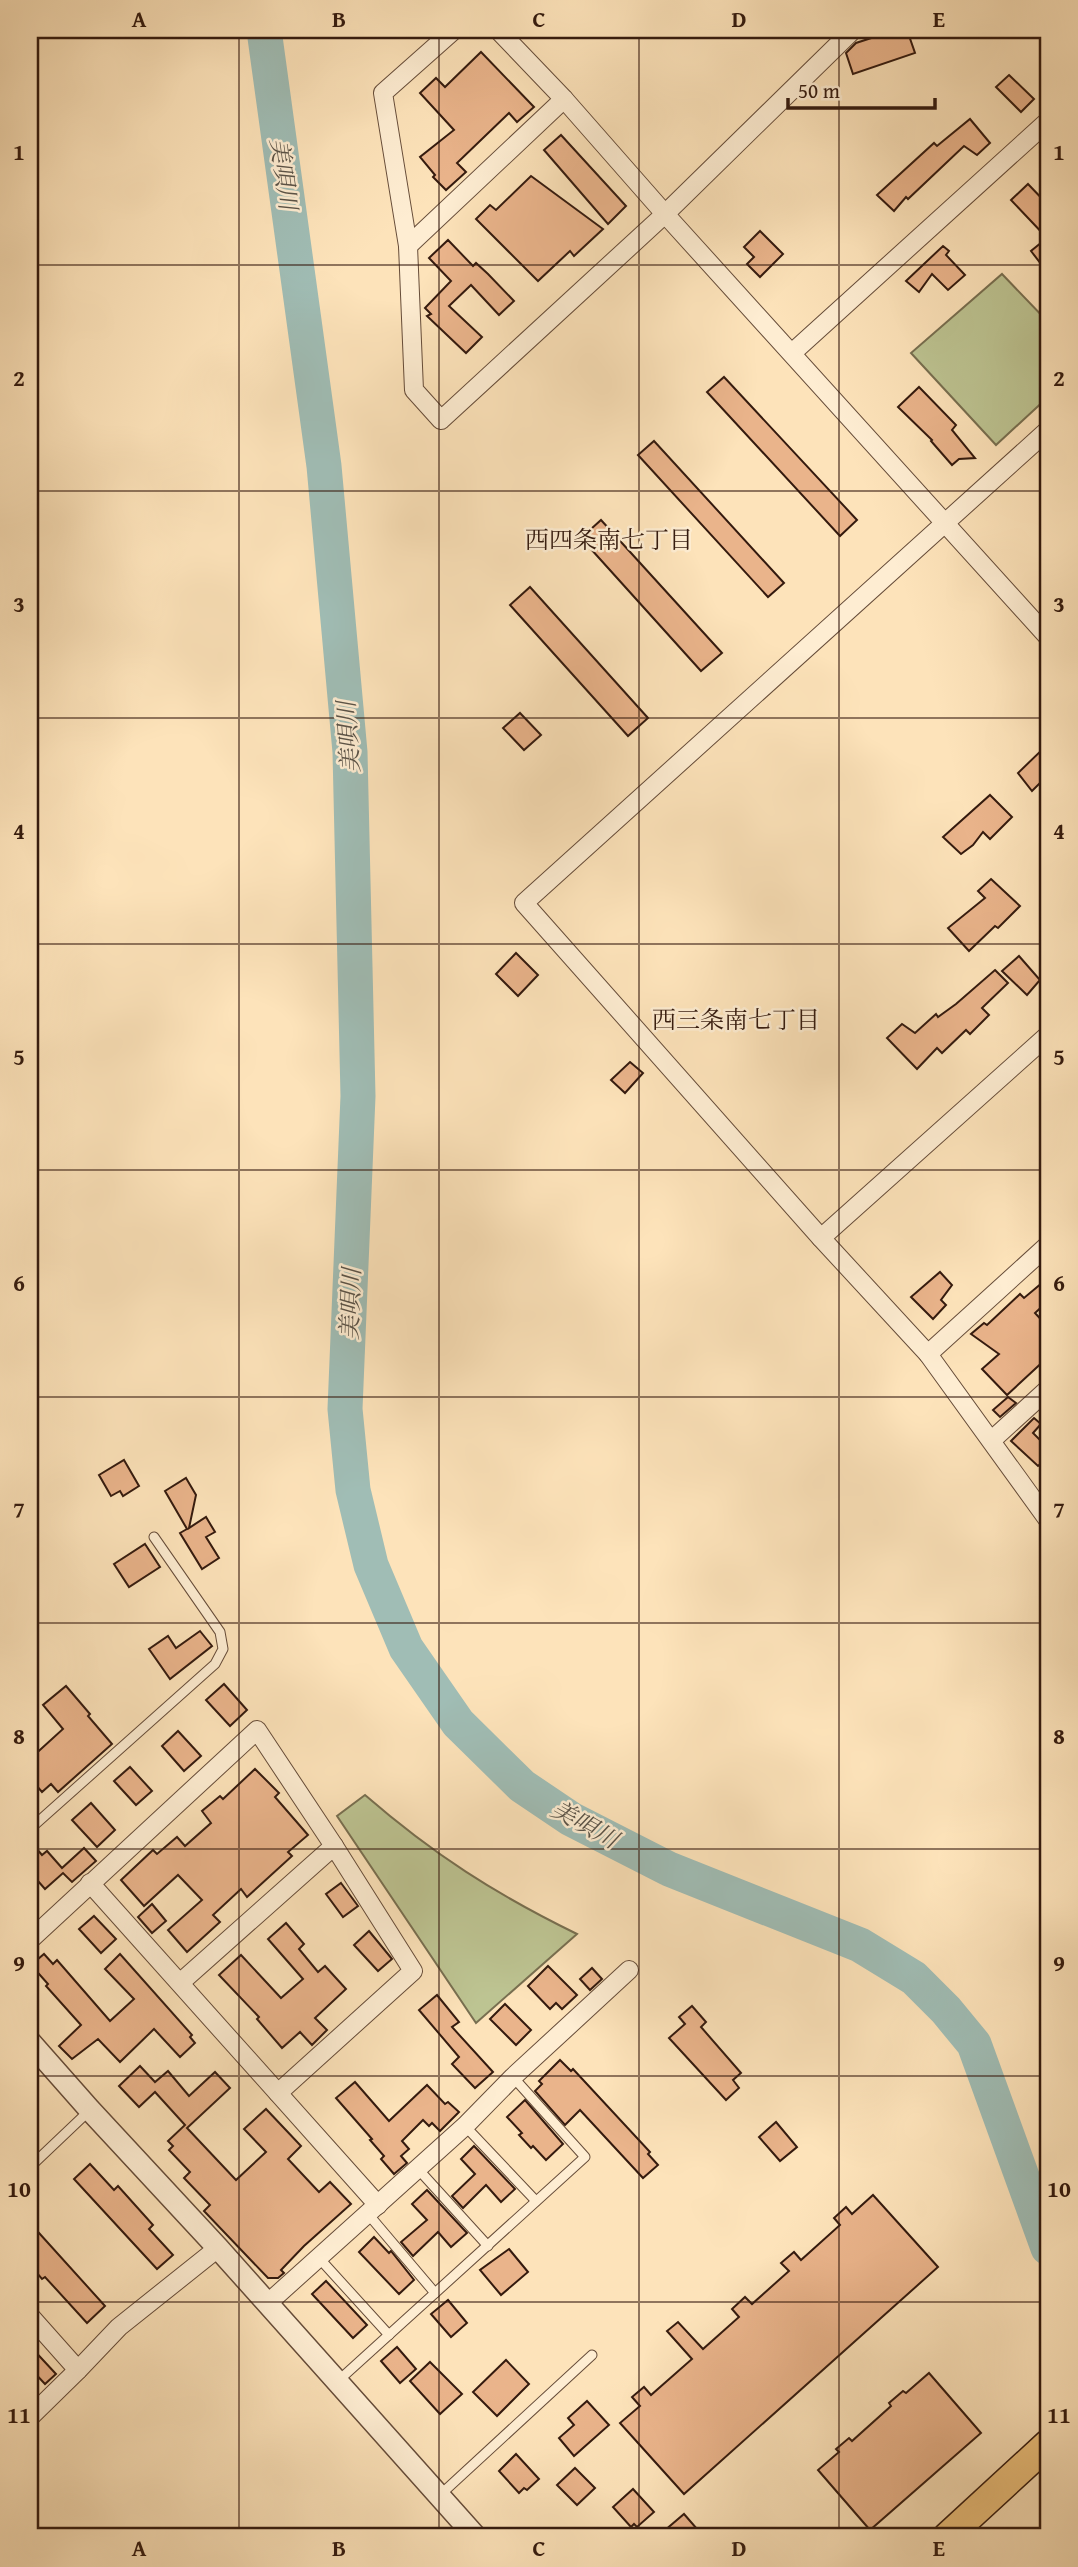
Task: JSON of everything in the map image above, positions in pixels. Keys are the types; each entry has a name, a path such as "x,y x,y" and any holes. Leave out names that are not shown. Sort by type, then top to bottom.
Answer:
{"highway":[{"path":"947,2537 1048,2444"}],"street":[{"path":"454,30 383,93 408,246 414,390 441,420 665,214 853,30"},
{"path":"498,30 564,99 1048,637"},
{"path":"408,246 564,99"},
{"path":"792,353 1048,121"},
{"path":"1048,430 524,903 821,1238 928,1354 1048,1520"},
{"path":"821,1238 1048,1035"},
{"path":"928,1354 1048,1245"},
{"path":"992,1440 1048,1389"},
{"path":"30,1940 257,1730 413,1971 278,2093"},
{"path":"181,1982 334,1846"},
{"path":"90,1883 278,2093 373,2210"},
{"path":"267,2304 465,2126 513,2077 629,1970"},
{"path":"30,2042 476,2537"},
{"path":"33,2407 78,2370 119,2326 218,2248"},
{"path":"30,2316 78,2370"}],"lane":[{"path":"30,1829 215,1664 223,1649 220,1632 153,1537"},
{"path":"338,2381 585,2157 513,2077"},
{"path":"30,2167 90,2110"},
{"path":"465,2126 536,2201"},
{"path":"418,2169 488,2246"},
{"path":"373,2210 435,2293"},
{"path":"319,2258 389,2335"},
{"path":"439,2496 592,2355"}],"green space":[{"path":"1002,274 1048,322 1048,397 996,445 911,353"},
{"path":"365,1795 415,1836 466,1872 577,1934 476,2023 337,1816"}],"building":[{"path":"896,30 907,30 915,53 853,74 846,53 856,43"},
{"path":"481,52 534,107 517,122 509,113 457,163 466,172 446,190 433,177 435,175 420,157 454,130 420,93 436,78 445,87"},
{"path":"1009,75 1034,99 1021,112 996,87"},
{"path":"970,119 990,143 977,155 964,146 894,211 877,195 934,143 937,146"},
{"path":"561,135 626,206 608,224 544,150"},
{"path":"531,176 603,229 574,256 570,251 538,281 476,219 490,205 496,210"},
{"path":"1028,184 1048,205 1048,273 1031,251 1047,238 1011,200"},
{"path":"760,231 783,254 760,277 747,264 754,257 744,247"},
{"path":"448,240 473,266 476,263 488,274 514,301 499,315 471,285 449,306 482,337 466,353 427,316 431,314 425,308 451,281 429,258"},
{"path":"943,246 949,251 946,255 965,275 948,290 932,274 919,292 906,281"},
{"path":"724,377 857,520 840,536 707,392"},
{"path":"919,387 956,425 952,430 975,458 959,459 952,465 932,440 898,407"},
{"path":"654,441 784,583 768,597 638,455"},
{"path":"601,520 722,653 701,671 581,538"},
{"path":"530,587 648,718 628,736 510,605"},
{"path":"520,713 541,735 524,750 503,728"},
{"path":"1048,744 1048,775 1032,791 1018,773"},
{"path":"990,795 1012,817 990,839 983,832 973,845 961,854 943,837"},
{"path":"991,879 1020,906 969,951 948,928 985,898 978,891"},
{"path":"516,953 538,975 518,996 496,974"},
{"path":"1019,956 1040,980 1027,995 1002,971"},
{"path":"995,970 1008,983 982,1008 989,1015 970,1034 966,1030 942,1053 937,1048 917,1069 887,1038 902,1024 915,1033 936,1014 938,1017 956,1004"},
{"path":"630,1062 643,1073 625,1093 611,1080"},
{"path":"940,1272 952,1285 941,1300 946,1305 933,1319 911,1297"},
{"path":"1048,1278 1048,1301 1035,1313 1048,1327 1048,1357 1007,1395 982,1369 999,1354 971,1334 984,1323 987,1325 1020,1294 1024,1298"},
{"path":"1008,1397 1016,1403 1000,1417 993,1410"},
{"path":"1034,1418 1041,1424 1033,1433 1048,1448 1048,1457 1038,1466 1011,1441"},
{"path":"124,1460 139,1486 123,1496 120,1491 111,1496 99,1475"},
{"path":"186,1478 196,1495 189,1528 206,1517 215,1532 206,1537 219,1558 202,1569 180,1533 187,1529 165,1491"},
{"path":"145,1544 160,1567 129,1587 114,1564"},
{"path":"200,1631 212,1646 170,1679 149,1649 168,1636 176,1648"},
{"path":"224,1684 247,1710 230,1726 206,1700"},
{"path":"66,1686 112,1744 58,1792 51,1784 42,1792 30,1778 30,1759 63,1729 43,1705"},
{"path":"178,1731 201,1756 184,1771 162,1746"},
{"path":"130,1767 152,1791 136,1805 114,1781"},
{"path":"255,1769 279,1793 275,1797 308,1835 288,1852 292,1856 247,1897 241,1889 213,1915 220,1922 187,1952 168,1930 202,1900 178,1875 144,1906 121,1880 153,1850 157,1854 177,1837 185,1846 211,1823 202,1811 220,1796 223,1799"},
{"path":"91,1803 115,1830 97,1847 72,1820"},
{"path":"30,1841 42,1855 47,1851 62,1868 84,1848 96,1861 72,1882 63,1873 45,1889 30,1872"},
{"path":"341,1883 358,1906 343,1917 326,1894"},
{"path":"152,1904 166,1921 152,1933 138,1917"},
{"path":"94,1916 116,1939 101,1953 79,1929"},
{"path":"286,1923 304,1944 299,1949 318,1972 325,1966 346,1989 315,2018 327,2030 312,2045 300,2032 282,2048 257,2019 259,2017 219,1975 241,1955 281,1998 303,1979 268,1939"},
{"path":"369,1931 392,1959 378,1971 354,1945"},
{"path":"44,1954 53,1964 57,1960 110,2021 134,1999 105,1969 120,1954 192,2035 190,2037 195,2043 180,2057 154,2029 120,2062 98,2039 72,2059 59,2046 81,2025 31,1965"},
{"path":"548,1966 577,1995 562,2009 556,2003 550,2009 528,1986"},
{"path":"592,1968 602,1979 590,1990 580,1979"},
{"path":"437,1995 459,2022 452,2027 493,2072 475,2088 452,2064 459,2057 419,2010"},
{"path":"505,2004 531,2030 516,2045 490,2019"},
{"path":"692,2006 706,2022 701,2027 741,2073 733,2080 739,2088 726,2100 669,2038 685,2024 679,2017"},
{"path":"560,2060 571,2071 573,2069 650,2152 648,2154 658,2165 643,2178 580,2110 565,2125 535,2091 542,2084 539,2081"},
{"path":"140,2066 155,2082 168,2071 189,2096 215,2072 230,2088 187,2128 236,2180 266,2152 244,2129 266,2109 301,2146 288,2159 319,2192 330,2182 351,2204 304,2246 281,2270 284,2273 278,2278 268,2278 204,2211 210,2205 184,2178 190,2172 169,2150 173,2146 168,2141 185,2125 155,2092 139,2107 119,2086"},
{"path":"355,2082 389,2121 427,2085 445,2104 448,2102 459,2112 440,2131 432,2123 429,2126 423,2120 402,2141 409,2149 401,2156 407,2163 394,2174 381,2159 384,2156 370,2140 372,2139 336,2098"},
{"path":"525,2100 563,2144 546,2160 519,2135 522,2133 507,2117"},
{"path":"776,2122 797,2147 780,2161 759,2137"},
{"path":"474,2146 515,2189 501,2202 486,2185 463,2208 452,2196 475,2174 461,2159"},
{"path":"90,2164 114,2190 118,2186 153,2225 149,2229 173,2255 157,2269 74,2179"},
{"path":"427,2190 467,2233 451,2247 438,2232 413,2256 401,2242 427,2220 412,2204"},
{"path":"873,2195 938,2267 684,2494 620,2423 640,2406 632,2397 644,2387 651,2395 692,2359 667,2331 678,2322 703,2349 739,2317 732,2309 745,2297 752,2304 789,2271 781,2263 794,2252 801,2260 840,2225 834,2218 846,2207 852,2214"},
{"path":"30,2223 105,2306 87,2323 45,2277 42,2279 30,2265"},
{"path":"374,2237 389,2253 391,2251 414,2280 399,2294 359,2252"},
{"path":"509,2249 528,2272 501,2295 480,2270"},
{"path":"326,2281 367,2325 353,2338 312,2294"},
{"path":"448,2300 467,2323 451,2337 431,2314"},
{"path":"30,2346 56,2374 45,2384 30,2368"},
{"path":"397,2347 416,2369 400,2383 381,2361"},
{"path":"506,2360 529,2384 497,2416 473,2392"},
{"path":"430,2362 462,2394 440,2414 410,2381"},
{"path":"929,2373 981,2433 870,2530 818,2470 839,2452 836,2449 849,2438 852,2441 891,2406 889,2403 903,2391 906,2393"},
{"path":"587,2401 609,2425 574,2456 559,2438 574,2425 568,2418"},
{"path":"516,2454 539,2479 527,2490 524,2488 519,2493 499,2471"},
{"path":"575,2468 595,2488 577,2505 557,2485"},
{"path":"633,2489 654,2512 637,2527 634,2524 631,2527 613,2507"},
{"path":"684,2514 704,2537 657,2537"}],"waterway":[{"name":"美唄川","path":"264,30 324,466 350,752 358,1096 345,1409 353,1490 371,1565 406,1648 458,1723 522,1786 571,1819 669,1869 860,1945 914,1978 946,2010 974,2044 1048,2248"}],"district":[{"name":"西四条南七丁目","path":"609,539"},
{"name":"西三条南七丁目","path":"736,1019"}]}
